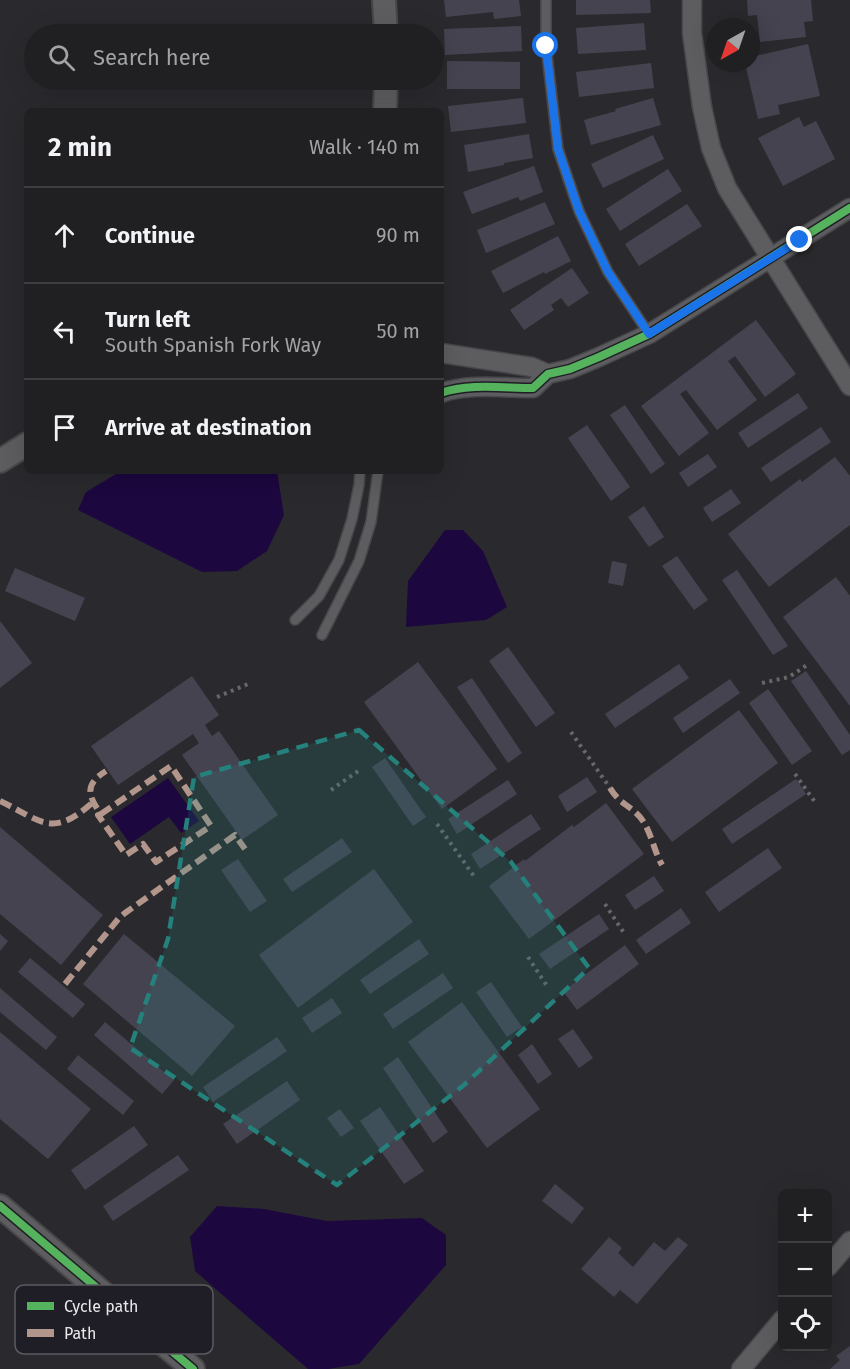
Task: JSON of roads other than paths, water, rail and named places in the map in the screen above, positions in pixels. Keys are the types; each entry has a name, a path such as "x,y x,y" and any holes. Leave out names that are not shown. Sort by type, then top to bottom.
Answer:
{"street":[{"path":"384,0 385,24"},
{"path":"692,0 692,33 702,107 711,148 727,188 850,386"},
{"path":"385,108 386,90"},
{"path":"444,392 476,387 533,388 548,374 570,369 649,334 850,208"},
{"path":"444,353 532,367 548,374"},
{"path":"0,461 24,446"},
{"path":"0,1206 94,1285"},
{"path":"832,1262 850,1240"},
{"path":"741,1369 778,1326"},
{"path":"175,1354 193,1369"}],"lane":[{"path":"546,0 546,46 558,149 579,211 608,272 649,334"},
{"path":"295,620 320,596 339,560 352,519 360,474"},
{"path":"322,635 359,561 371,522 378,474"}]}
